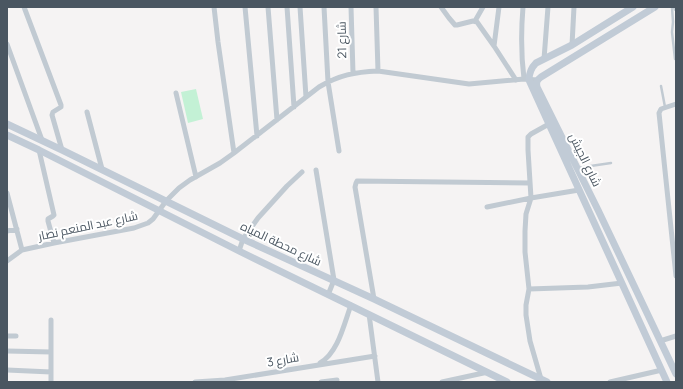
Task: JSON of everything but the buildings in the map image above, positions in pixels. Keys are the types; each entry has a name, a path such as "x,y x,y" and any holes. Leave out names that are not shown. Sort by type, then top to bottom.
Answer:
{"street":[{"path":"24,7 61,105 61,107 53,112 52,115 62,150"},
{"path":"214,7 234,153"},
{"path":"245,7 257,136"},
{"path":"268,7 277,120"},
{"path":"287,7 294,107"},
{"path":"300,7 306,97"},
{"path":"324,7 328,82 340,151"},
{"name":"شارع 21","path":"351,7 353,74"},
{"path":"376,7 378,71"},
{"path":"441,7 455,25 475,21 483,7"},
{"path":"494,46 499,7"},
{"path":"524,7 521,29 521,44 522,63 527,79"},
{"path":"544,59 548,7"},
{"path":"572,45 574,7"},
{"path":"527,79 531,69 536,63 572,45 633,7"},
{"path":"537,80 655,7"},
{"path":"475,21 494,46 516,80"},
{"path":"7,44 42,140"},
{"name":"شارع عبد المنعم نصار","path":"7,261 22,250 142,226 153,219 166,201 179,188 234,153 319,87 341,76 378,71 469,84 527,79 537,80"},
{"name":"شارع الجيش","path":"527,79 667,382"},
{"name":"شارع الجيش","path":"537,80 537,87 598,210 676,374"},
{"path":"176,94 196,176"},
{"path":"676,104 661,108 659,113 676,276"},
{"path":"87,112 102,169"},
{"name":"شارع محطة المياه","path":"7,124 243,239 374,298 544,380"},
{"path":"544,380 530,342 527,327 526,305 528,289 525,231 526,214 530,198 528,136 549,124"},
{"name":"شارع محطة المياه","path":"7,134 190,227 488,372 500,380 507,382"},
{"path":"39,150 54,215 48,219 48,221 54,243"},
{"path":"316,170 334,280 328,295"},
{"path":"239,251 243,239 258,218 302,172"},
{"path":"374,298 355,187 357,181 530,183"},
{"path":"487,207 579,190"},
{"path":"7,193 10,213 22,250"},
{"path":"590,214 598,210"},
{"path":"190,227 196,216"},
{"path":"7,231 16,229"},
{"path":"528,289 588,287 622,283 631,279"},
{"path":"315,365 329,358 336,348 351,305"},
{"path":"369,314 378,382"},
{"path":"51,320 51,382"},
{"path":"7,336 16,336"},
{"path":"660,341 676,336"},
{"path":"7,351 51,352"},
{"name":"شارع 3","path":"195,382 225,380 375,356"},
{"path":"7,370 51,372"},
{"path":"610,382 662,370"},
{"path":"442,382 488,372"},
{"path":"321,382 337,380"}],"lane":[{"path":"672,7 672,32 675,59"},
{"path":"661,86 665,107"},
{"path":"577,168 610,163"}],"green space":[{"path":"196,89 203,119 188,123 181,92"}]}
